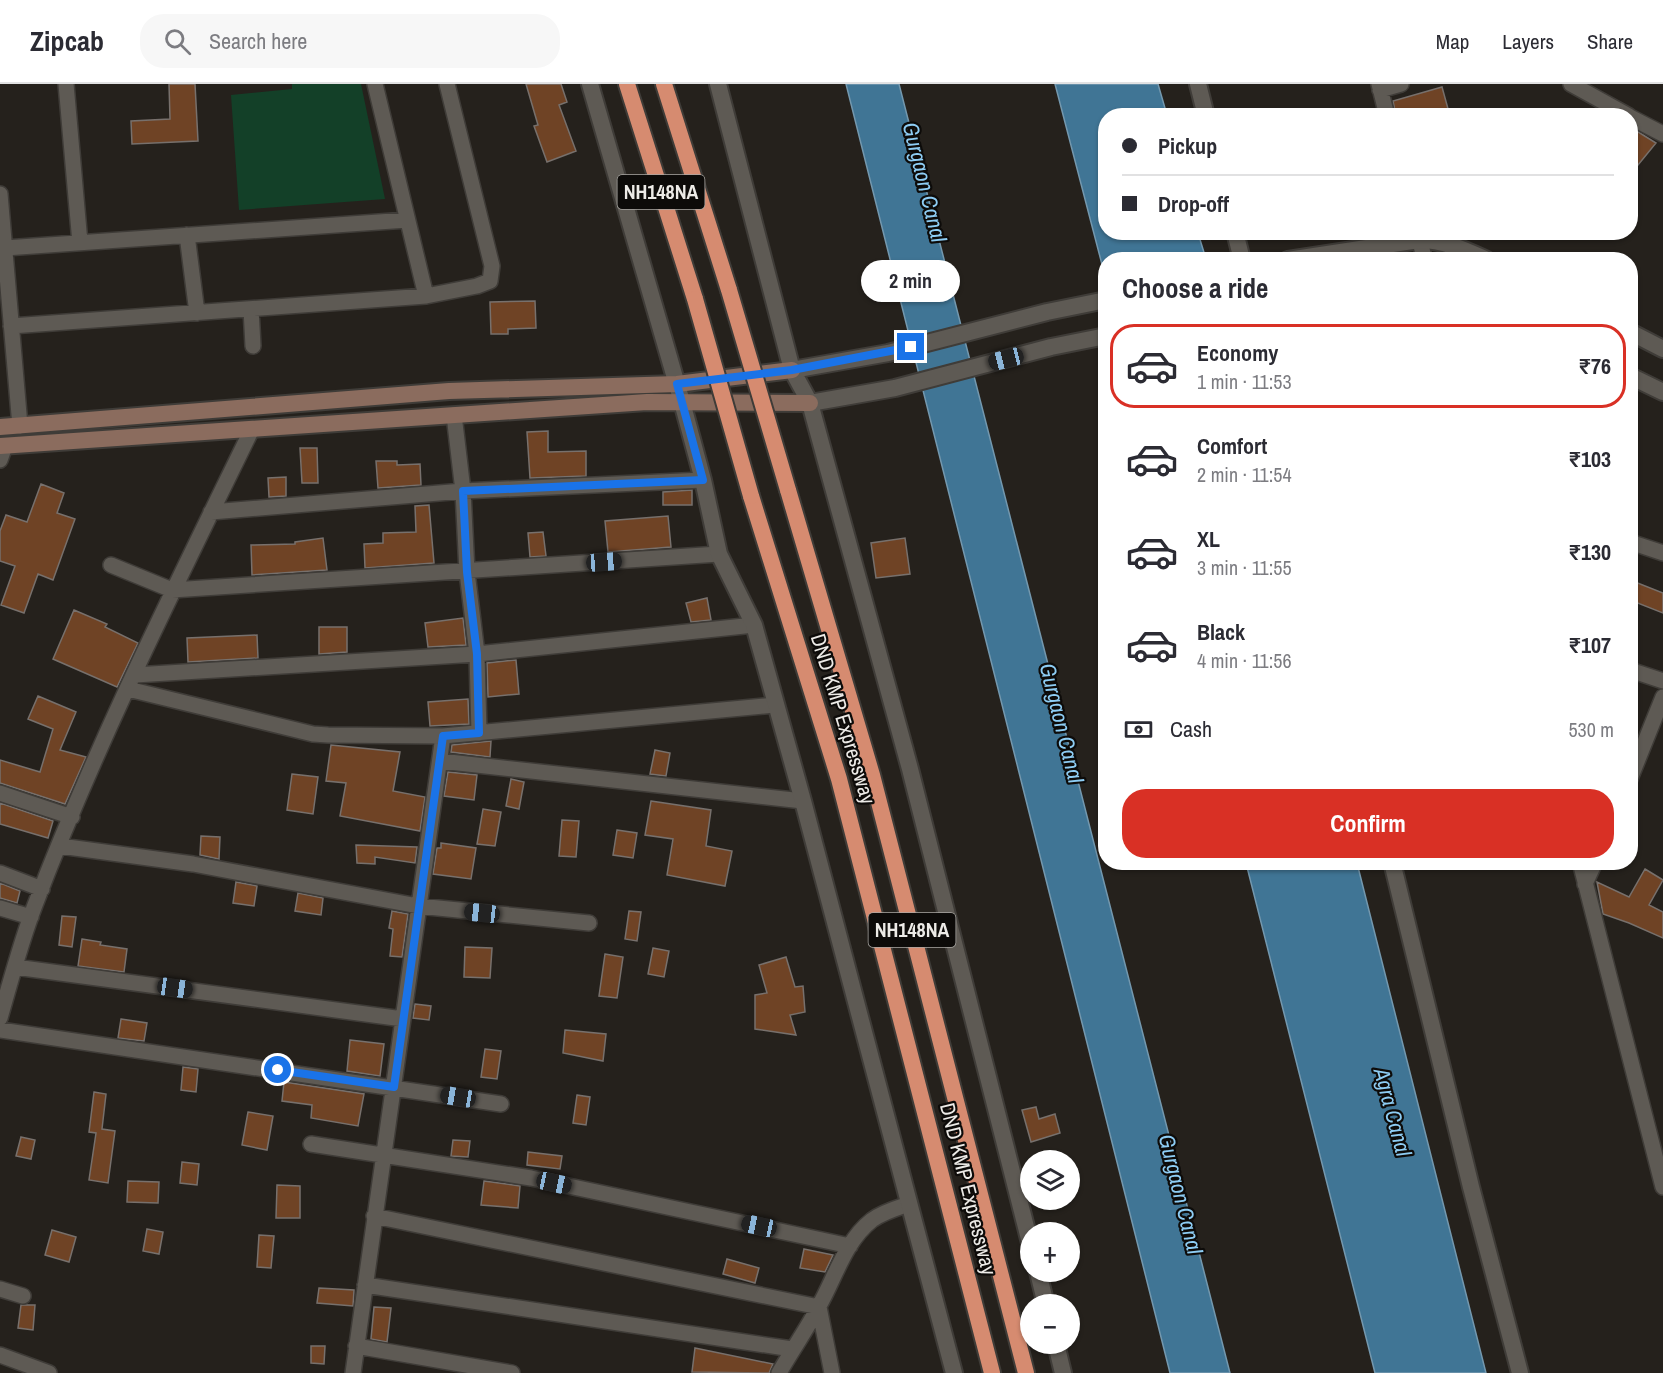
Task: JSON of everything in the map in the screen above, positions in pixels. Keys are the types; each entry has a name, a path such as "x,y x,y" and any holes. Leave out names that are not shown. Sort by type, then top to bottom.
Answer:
{"highway":[{"name":"DND KMP Expressway","path":"627,84 695,299 751,496 839,779 992,1373"},
{"name":"DND KMP Expressway","path":"664,84 729,290 872,775 1026,1373"}],"main road":[{"path":"0,427 449,391 677,384 792,370"},
{"path":"2,451 252,429 647,402 810,403"}],"street":[{"path":"66,84 80,243"},
{"path":"375,84 426,296"},
{"path":"11,326 426,296 477,286 490,281 492,266 447,84"},
{"path":"590,84 682,402 703,480 719,554 754,625 803,801 954,1373"},
{"path":"718,84 792,370 810,403 910,769 1025,1222"},
{"path":"1198,84 1204,108"},
{"path":"1385,108 1379,87 1401,84"},
{"path":"1572,84 1616,108"},
{"path":"1638,120 1663,134"},
{"path":"0,194 20,426"},
{"path":"5,248 407,220"},
{"path":"187,235 197,313"},
{"path":"1331,252 1396,240"},
{"path":"1432,240 1469,252"},
{"path":"792,370 888,353 1047,312 1097,302"},
{"path":"250,309 252,346"},
{"path":"1638,336 1663,349"},
{"path":"810,403 895,388 1051,347 1098,337"},
{"path":"1638,380 1663,392"},
{"path":"454,415 463,491 467,572 477,654 479,733"},
{"path":"0,1018 42,889 72,817 172,590 252,429"},
{"path":"211,512 463,491 703,480"},
{"path":"1638,545 1663,553"},
{"path":"111,565 172,590 719,554"},
{"path":"131,682 477,654 754,625"},
{"path":"1638,673 1663,681"},
{"path":"131,682 314,734 443,736 775,705"},
{"path":"1638,759 1663,697"},
{"path":"353,1373 443,736"},
{"path":"440,761 803,801"},
{"path":"0,793 72,817"},
{"path":"60,846 193,864 418,906 589,923"},
{"path":"1394,870 1471,1187 1520,1373"},
{"path":"1582,870 1663,1188"},
{"path":"1586,884 1592,870"},
{"path":"0,873 42,889"},
{"path":"0,908 32,917"},
{"path":"15,967 403,1019"},
{"path":"0,1030 501,1104"},
{"path":"312,1144 531,1178 850,1246"},
{"path":"779,1373 819,1307 850,1246 861,1231 885,1212 909,1204"},
{"path":"374,1216 819,1307"},
{"path":"365,1285 792,1349"},
{"path":"0,1289 23,1296"},
{"path":"819,1307 832,1373"},
{"path":"356,1346 512,1373"},
{"path":"1058,1354 1063,1373"},
{"path":"0,1355 19,1368 49,1373"}],"green space":[{"path":"292,84 361,84 385,199 239,210 231,95 292,89"}],"water":[{"name":"Gurgaon Canal","path":"846,84 899,84 1098,859 1098,870 1101,870 1230,1373 1170,1373"},
{"path":"1055,84 1158,84 1165,108 1098,108 1098,240 1200,240 1204,252 1099,252"},
{"name":"Agra Canal","path":"1248,870 1359,870 1486,1373 1375,1373"}],"building":[{"path":"169,84 195,84 198,141 132,144 131,121 170,119"},
{"path":"526,84 561,84 567,102 559,105 576,151 547,162 534,126 538,125"},
{"path":"1442,87 1448,108 1394,108 1393,101"},
{"path":"1638,132 1656,143 1638,165"},
{"path":"535,301 536,328 508,329 508,334 491,334 490,302"},
{"path":"548,431 548,452 586,451 586,476 530,478 527,432"},
{"path":"300,448 317,448 318,483 302,483"},
{"path":"376,461 397,461 397,465 420,464 421,485 378,488"},
{"path":"286,477 286,496 269,497 268,478"},
{"path":"41,484 64,493 57,513 75,519 53,580 38,574 24,613 1,605 15,566 0,561 0,531 6,515 27,522"},
{"path":"692,490 692,505 663,505 663,492"},
{"path":"429,505 434,563 365,568 364,544 383,543 383,533 416,532 415,506"},
{"path":"668,516 671,547 608,552 605,521"},
{"path":"543,532 546,556 530,557 528,533"},
{"path":"323,538 327,570 252,575 251,545 295,544 295,542"},
{"path":"905,538 910,574 876,578 871,543"},
{"path":"1638,583 1663,593 1663,613 1638,603"},
{"path":"707,598 711,620 691,622 686,603"},
{"path":"74,610 107,624 105,627 138,643 117,687 53,659"},
{"path":"463,618 466,645 428,647 425,623"},
{"path":"319,627 347,627 347,652 319,654"},
{"path":"257,635 258,658 188,662 187,638"},
{"path":"516,660 519,694 488,697 487,663"},
{"path":"38,696 76,712 60,750 86,757 65,804 0,783 0,760 40,772 53,729 28,719"},
{"path":"468,699 469,724 430,726 428,702"},
{"path":"491,741 490,757 451,752 452,745"},
{"path":"331,745 400,752 393,791 425,797 420,831 340,816 346,783 326,781"},
{"path":"655,750 670,753 666,776 650,774"},
{"path":"448,772 477,775 474,800 444,796"},
{"path":"292,774 318,777 313,814 287,810"},
{"path":"511,779 524,782 519,809 506,806"},
{"path":"651,801 711,810 706,846 732,851 725,886 667,875 673,839 645,835"},
{"path":"0,803 53,821 48,838 0,824"},
{"path":"483,809 501,812 495,846 477,844"},
{"path":"562,820 579,821 576,857 559,856"},
{"path":"617,830 637,833 633,858 613,855"},
{"path":"201,836 220,837 219,859 200,855"},
{"path":"441,843 476,848 471,879 433,874 437,848 441,848"},
{"path":"356,845 417,847 415,863 375,857 375,864 357,863"},
{"path":"1645,869 1663,880 1649,905 1663,912 1663,938 1603,914 1597,882 1629,897"},
{"path":"236,882 257,886 254,906 233,903"},
{"path":"0,883 20,891 17,903 0,898"},
{"path":"298,893 323,898 321,915 295,911"},
{"path":"392,911 408,914 402,957 390,956 393,929 389,928"},
{"path":"629,911 641,912 637,941 625,939"},
{"path":"62,916 76,917 72,947 59,945"},
{"path":"82,939 101,942 100,945 127,949 124,972 78,966"},
{"path":"465,947 492,948 490,978 464,977"},
{"path":"653,948 669,951 664,977 648,974"},
{"path":"605,954 623,957 617,998 599,996"},
{"path":"786,957 795,987 803,986 805,1012 790,1015 796,1035 755,1029 755,995 767,993 759,965"},
{"path":"415,1004 431,1006 429,1020 413,1018"},
{"path":"121,1019 147,1023 144,1041 118,1038"},
{"path":"565,1030 606,1034 603,1061 563,1053"},
{"path":"350,1040 384,1044 380,1076 347,1071"},
{"path":"485,1049 501,1051 497,1079 481,1077"},
{"path":"183,1067 198,1069 196,1092 181,1090"},
{"path":"284,1082 364,1094 358,1126 311,1118 312,1105 282,1101"},
{"path":"94,1092 106,1094 102,1129 115,1131 108,1183 89,1180 96,1133 89,1132"},
{"path":"577,1095 590,1097 586,1125 573,1123"},
{"path":"1036,1107 1039,1119 1055,1114 1060,1133 1031,1142 1022,1110"},
{"path":"248,1112 273,1116 267,1150 242,1145"},
{"path":"21,1137 35,1140 31,1159 16,1156"},
{"path":"453,1140 470,1141 468,1157 451,1156"},
{"path":"528,1152 562,1156 560,1169 527,1165"},
{"path":"182,1162 199,1164 197,1185 180,1183"},
{"path":"128,1181 159,1182 158,1203 127,1202"},
{"path":"484,1181 520,1186 518,1208 481,1205"},
{"path":"277,1185 300,1186 300,1218 276,1218"},
{"path":"147,1229 163,1232 159,1254 143,1251"},
{"path":"52,1230 76,1237 69,1262 45,1255"},
{"path":"259,1235 274,1236 271,1268 257,1267"},
{"path":"804,1249 833,1255 825,1272 800,1268"},
{"path":"727,1259 759,1268 755,1283 723,1274"},
{"path":"319,1288 354,1290 353,1306 317,1303"},
{"path":"21,1305 35,1305 33,1330 18,1328"},
{"path":"374,1307 391,1308 387,1342 371,1339"},
{"path":"311,1346 325,1346 324,1364 311,1363"},
{"path":"695,1348 773,1364 769,1373 692,1372"}],"route":[{"path":"278,1070 394,1087 443,736 479,733 477,654 467,572 463,491 703,480 677,384 792,370 911,347"}]}
